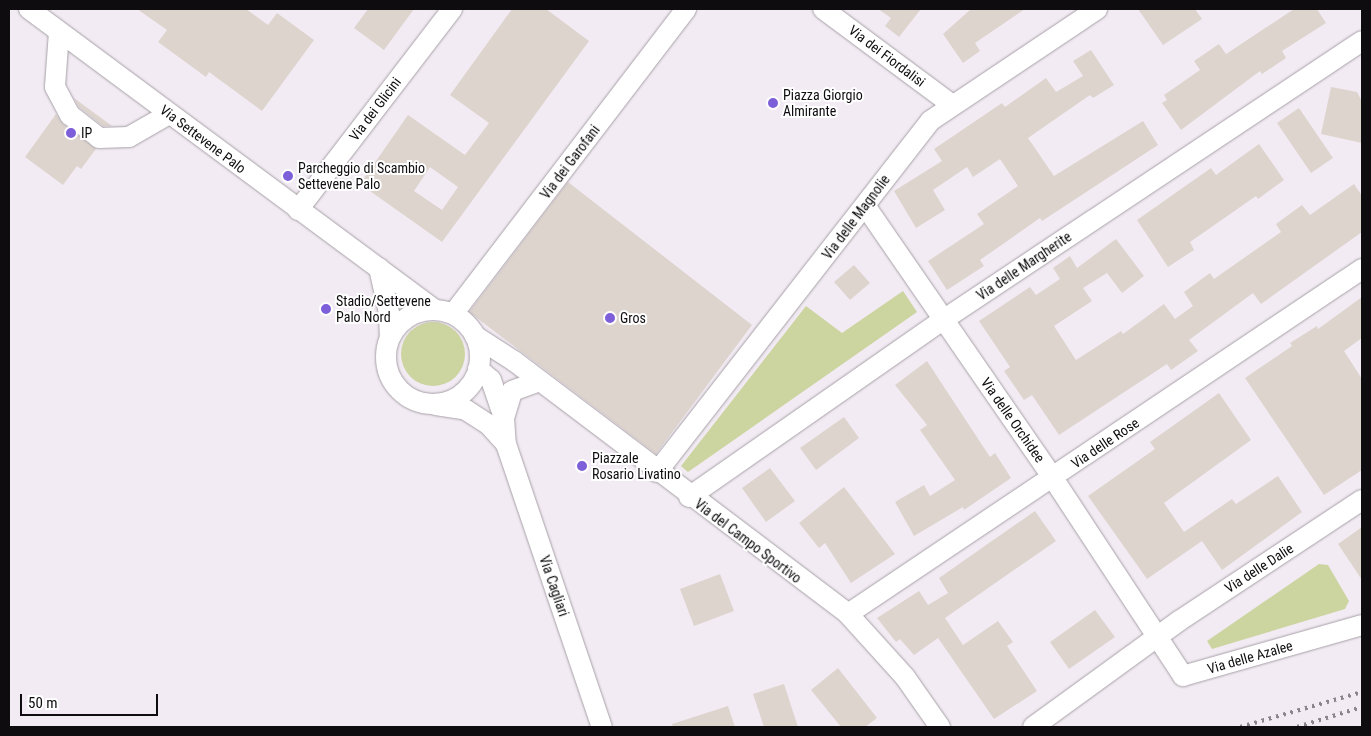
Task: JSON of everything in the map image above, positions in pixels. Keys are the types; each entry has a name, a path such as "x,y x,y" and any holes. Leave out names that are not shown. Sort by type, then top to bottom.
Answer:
{"street":[{"name":"Via Settevene Palo","path":"29,9 298,210 444,312"},
{"name":"Via dei Glicini","path":"298,210 452,9"},
{"name":"Via dei Garofani","path":"444,312 686,9"},
{"name":"Via dei Fiordalisi","path":"823,9 951,104"},
{"name":"Via delle Magnolie","path":"657,472 866,207 922,130 951,104 1097,9"},
{"path":"60,32 55,87 70,115 99,138 129,137 169,114"},
{"name":"Via delle Margherite","path":"689,496 943,320 1362,41"},
{"name":"Via delle Orchidee","path":"866,207 1054,478 1157,637"},
{"path":"379,268 388,305 390,336 385,360 393,384 410,399 434,404 462,394 478,369 479,347 475,336 466,324 444,312 408,316 390,336"},
{"name":"Via delle Rose","path":"848,614 1054,478 1362,269"},
{"name":"Via del Campo Sportivo","path":"475,336 514,361 535,380 848,614 905,677 940,727"},
{"name":"Via del Campo Sportivo","path":"478,369 495,369 535,380"},
{"name":"Via Cagliari","path":"478,369 491,380 504,418 506,444 602,727"},
{"path":"504,418 512,392 535,380"},
{"name":"Via Cagliari","path":"434,404 466,410 489,425 506,444"},
{"name":"Via delle Dalie","path":"1157,637 1362,500"},
{"name":"Via delle Azalee","path":"1157,637 1183,676 1362,625"},
{"path":"1033,727 1157,637"}],"green space":[{"path":"903,291 917,312 688,472 681,466 806,306 842,333"},
{"path":"427,322 439,322 456,331 463,342 465,354 463,366 456,377 439,386 427,386 415,381 406,372 401,360 401,348 406,336 415,327"},
{"path":"1319,564 1328,565 1349,601 1345,609 1212,649 1207,641"}],"building":[{"path":"137,9 246,9 268,25 277,13 314,40 262,111 209,72 206,77 158,42 167,30"},
{"path":"368,9 414,9 384,50 354,28"},
{"path":"512,9 546,9 589,41 442,242 360,184 408,115 465,155 489,123 450,95","holes":["430,167 458,187 442,210 414,191"]},
{"path":"878,9 921,9 899,37 885,26 891,18"},
{"path":"971,9 1025,9 975,43 980,51 963,63 943,34"},
{"path":"1138,9 1195,9 1202,19 1163,45"},
{"path":"1294,9 1317,9 1326,23 1282,51 1286,58 1262,74 1260,71 1181,130 1162,103 1167,100 1164,95 1200,70 1194,61 1219,44 1226,54"},
{"path":"1091,50 1114,85 1093,98 1090,95 1028,138 1054,176 1143,121 1158,145 1042,221 1040,218 980,260 984,266 947,290 928,261 984,224 977,214 1018,186 1000,159 973,177 967,167 933,190 945,210 916,228 894,191 942,161 934,149 1002,103 1005,107 1046,78 1056,92 1083,76 1073,61"},
{"path":"1331,87 1357,92 1362,102 1362,143 1321,134"},
{"path":"74,98 112,126 103,126 79,107"},
{"path":"1299,108 1333,158 1311,173 1277,123"},
{"path":"56,114 63,124 96,149 81,169 77,166 63,185 25,157"},
{"path":"1259,144 1284,180 1258,199 1256,196 1190,242 1194,250 1168,267 1137,220 1211,168 1216,175"},
{"name":"Gros","path":"568,182 752,325 656,454 469,312"},
{"path":"1354,184 1362,196 1362,232 1261,304 1253,293 1189,340 1198,351 1171,370 1167,364 1059,435 1032,395 1024,400 1004,371 1010,367 979,321 1030,287 1036,295 1060,279 1053,268 1070,256 1077,268 1116,239 1144,276 1122,293 1107,273 1083,288 1092,301 1054,326 1076,360 1121,331 1123,334 1164,304 1175,319 1193,306 1184,292 1210,273 1214,279 1281,232 1276,224 1302,205 1310,215"},
{"path":"854,265 870,283 850,300 834,282"},
{"path":"1362,297 1362,338 1344,351 1362,379 1362,470 1324,495 1245,378 1292,346 1290,343 1317,326 1318,329"},
{"path":"927,361 990,457 995,453 1011,478 964,510 963,507 914,536 895,502 924,485 930,496 955,480 920,430 927,425 895,385"},
{"path":"1219,393 1251,440 1164,503 1184,532 1232,499 1236,504 1278,476 1302,512 1222,570 1202,541 1147,579 1088,496 1155,449 1150,442"},
{"path":"844,417 859,438 816,470 800,448"},
{"path":"770,468 795,501 766,522 742,488"},
{"path":"844,487 895,554 851,583 825,543 819,548 799,523"},
{"path":"1035,511 1056,541 945,618 963,645 998,621 1013,642 1007,646 1037,691 994,719 938,638 914,655 900,639 896,642 877,618 919,591 928,605 948,593 939,578"},
{"path":"1362,527 1362,580 1338,544"},
{"path":"720,574 734,611 694,626 680,589"},
{"path":"1095,610 1115,637 1069,669 1050,642"},
{"path":"838,668 877,718 865,727 841,727 811,690"},
{"path":"784,684 798,727 764,727 753,694"},
{"path":"728,706 735,727 673,727 672,724"}],"railway":[{"path":"1240,727 1362,692"},
{"path":"1297,727 1362,707"}],"place":[{"name":"Piazza Giorgio Almirante","path":"773,103"},
{"name":"IP","path":"71,133"},
{"name":"Parcheggio di Scambio Settevene Palo","path":"288,176"},
{"name":"Stadio/Settevene Palo Nord","path":"326,309"},
{"name":"Gros","path":"610,318"},
{"name":"Piazzale Rosario Livatino","path":"582,466"}]}
